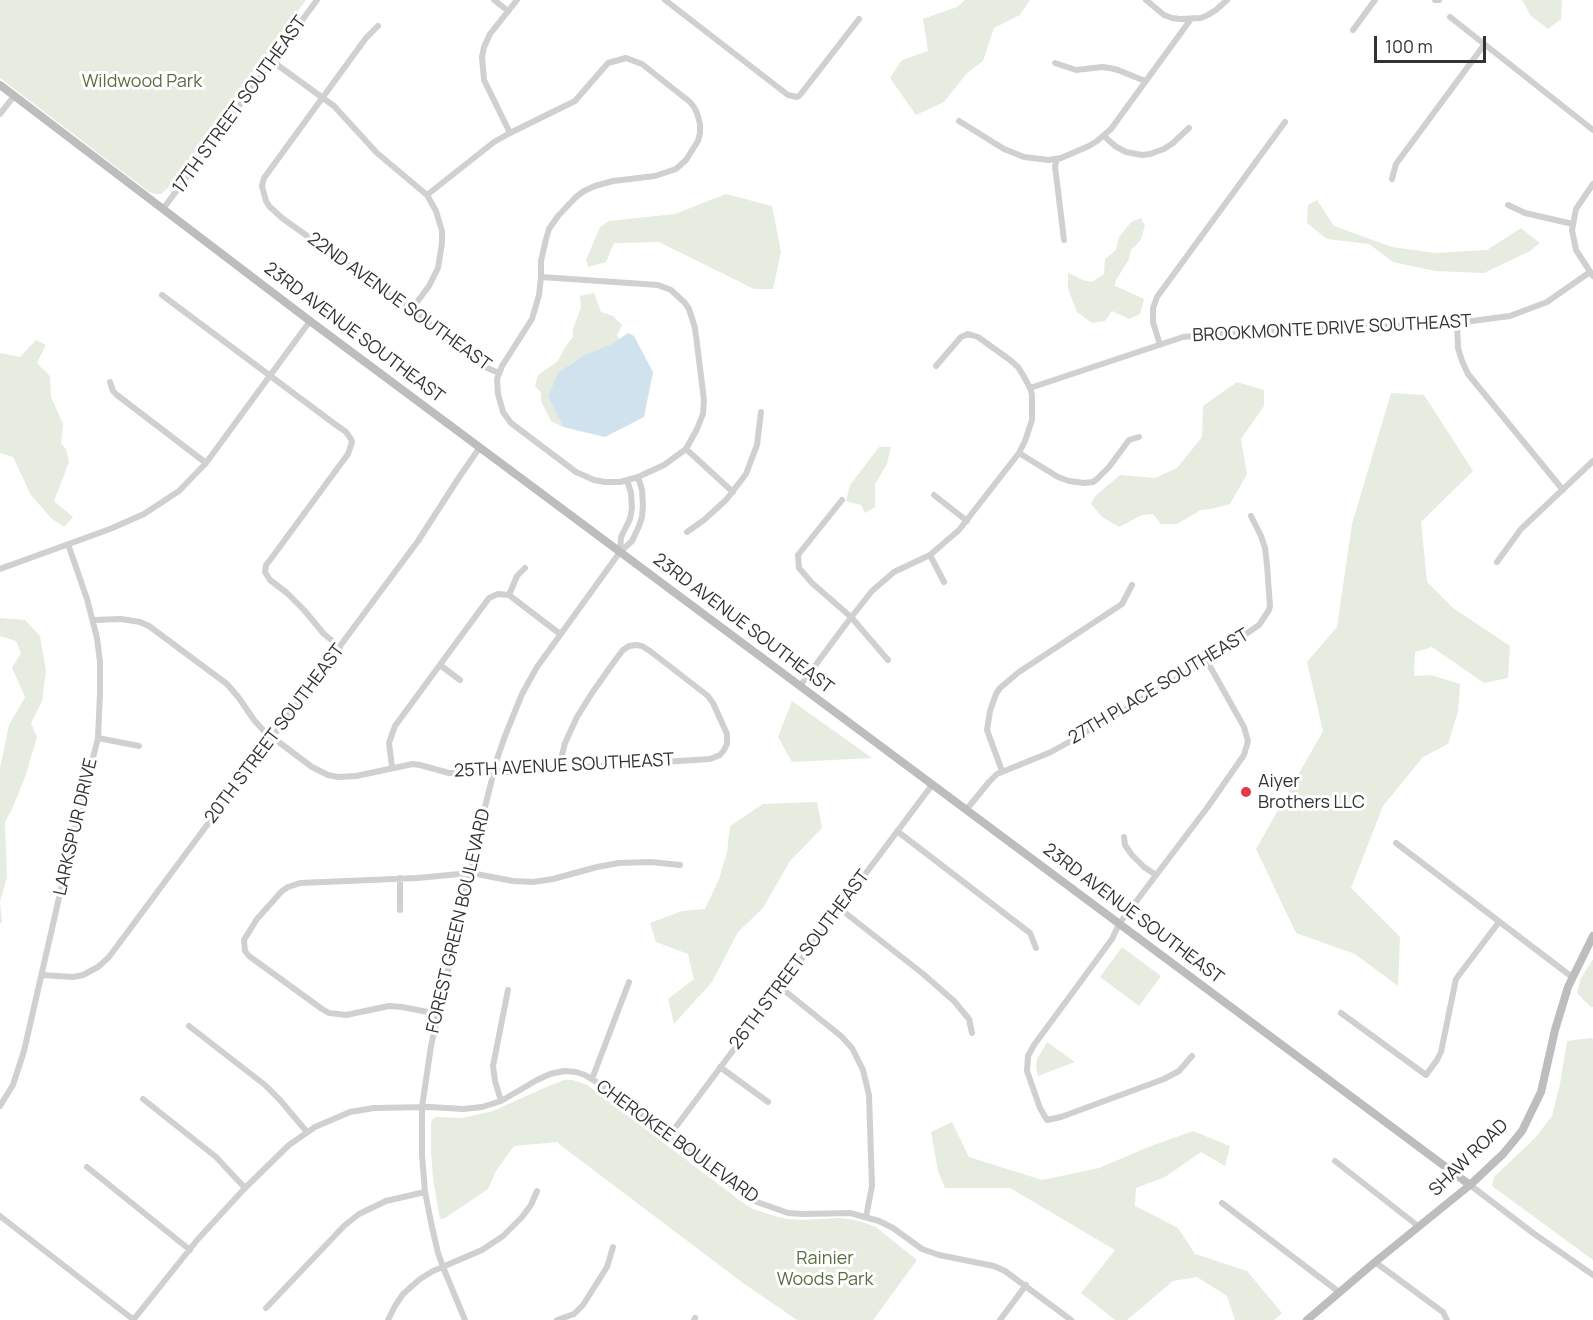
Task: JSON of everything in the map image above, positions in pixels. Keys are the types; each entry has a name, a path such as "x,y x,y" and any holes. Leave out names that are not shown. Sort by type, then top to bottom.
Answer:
{"street":[{"name":"17TH STREET SOUTHEAST","path":"163,209 317,0"},
{"path":"494,0 508,11"},
{"path":"510,133 484,80 482,57 487,40 517,0"},
{"path":"665,0 788,95 797,97 859,19"},
{"path":"1146,0 1172,18 1191,19 1206,16 1227,0"},
{"path":"1353,30 1375,0"},
{"path":"1450,17 1593,130"},
{"path":"959,121 1014,154 1031,159 1049,160 1068,156 1089,146 1111,129 1191,19"},
{"path":"323,98 366,38 378,26"},
{"path":"1392,179 1396,164 1484,45"},
{"path":"427,195 484,149 510,133 575,101 608,63 622,58 632,59 642,64 690,102 697,113 700,133 695,147 676,169 655,176 604,183 584,191 558,216 546,239 541,261 536,309 530,324 501,366 499,373"},
{"path":"272,61 323,98 377,153 427,195 439,220 441,254 438,268 429,286 411,310"},
{"path":"1055,63 1076,70 1110,68 1145,81"},
{"name":"23RD AVENUE SOUTHEAST","path":"0,85 310,321 1470,1185"},
{"path":"0,114 14,96"},
{"name":"22ND AVENUE SOUTHEAST","path":"323,98 264,178 262,190 268,206 485,367 499,373 497,379 499,403 503,412 512,423 576,472 605,482 620,482 638,477 671,460 686,449"},
{"path":"1160,345 1153,322 1153,308 1158,297 1285,123"},
{"path":"1104,136 1126,152 1143,155 1164,149 1189,128"},
{"path":"1057,159 1055,166 1064,240"},
{"path":"1592,274 1576,250 1573,224 1579,204 1593,184"},
{"path":"1508,204 1525,213 1573,224"},
{"name":"BROOKMONTE DRIVE SOUTHEAST","path":"1030,388 1183,338 1204,335 1457,323 1510,316 1547,302 1592,274"},
{"path":"541,278 652,284 665,287 685,303 695,328 704,392 703,414 686,449 733,492"},
{"path":"162,295 346,432 352,442 348,454 266,565 265,572 270,580 294,600 324,634 339,647"},
{"path":"0,568 110,530 144,514 179,492 206,463 310,321"},
{"path":"1457,323 1458,348 1468,374 1563,490"},
{"path":"800,686 872,591 900,568 930,555 959,530 1019,453 1025,441 1032,420 1033,403 1030,388 1018,367 1010,360 978,337 968,334 961,337 936,366"},
{"path":"110,382 117,395 206,463"},
{"path":"687,532 704,520 733,492 746,474 755,452 761,412"},
{"path":"1019,453 1058,477 1069,481 1093,482 1129,440 1139,437"},
{"name":"20TH STREET SOUTHEAST","path":"42,975 73,977 82,975 98,967 109,957 418,541 480,447"},
{"path":"1497,562 1521,529 1593,461"},
{"name":"FOREST GREEN BOULEVARD","path":"465,1320 443,1267 425,1192 422,1107 438,1014 494,771 505,736 522,694 537,667 620,552 632,541 642,517 642,490 638,477"},
{"path":"620,552 621,537 632,508 627,480"},
{"path":"934,495 967,521"},
{"path":"842,500 804,546 798,555 797,563 802,573 851,617 888,660"},
{"name":"27TH PLACE SOUTHEAST","path":"966,810 994,776 1051,752 1207,661 1260,624 1269,610 1270,596 1265,548 1251,516"},
{"name":"LARKSPUR DRIVE","path":"0,1106 16,1078 98,738 100,662 93,620 68,544"},
{"path":"930,555 944,582"},
{"path":"508,596 518,576 525,568"},
{"path":"1002,771 987,730 990,711 1000,688 1019,672 1122,604 1132,585"},
{"path":"392,767 389,742 393,730 489,598 498,594 508,596 560,634"},
{"name":"25TH AVENUE SOUTHEAST","path":"93,620 122,619 149,626 226,684 257,724 312,767 328,775 347,777 413,764 449,773 507,772 710,759 720,755 724,750 727,744 727,734 708,696 650,651 642,646 629,646 619,654 587,700 565,743 561,768"},
{"path":"1192,1056 1179,1071 1164,1079 1047,1120 1040,1108 1027,1071 1028,1056 1034,1045 1112,939 1119,924 1241,761 1246,748 1247,736 1244,727 1207,661"},
{"path":"440,665 460,680"},
{"path":"98,738 140,746"},
{"name":"26TH STREET SOUTHEAST","path":"669,1136 932,785"},
{"path":"897,831 1030,933 1036,948"},
{"path":"1124,837 1125,845 1131,855 1156,875"},
{"path":"1396,843 1572,977"},
{"path":"438,1014 389,1006 346,1015 329,1013 249,956 245,951 244,940 257,919 282,891 296,884 315,881 471,873 513,881 533,882 619,863 651,862 680,865"},
{"path":"400,878 400,910"},
{"path":"839,909 922,973 954,1001 969,1019 972,1034"},
{"path":"1341,1013 1426,1076 1441,1052 1456,979 1499,922"},
{"name":"SHAW ROAD","path":"1307,1320 1470,1185 1513,1143 1522,1131 1541,1092 1555,1030 1572,977 1593,936"},
{"path":"592,1078 629,982"},
{"path":"780,987 841,1035 852,1048 863,1070 869,1095 872,1185 866,1217"},
{"path":"501,1101 493,1066 508,990"},
{"path":"189,1026 265,1085 307,1132"},
{"path":"720,1067 768,1102"},
{"name":"CHEROKEE BOULEVARD","path":"134,1320 190,1250 245,1188 289,1145 307,1132 326,1121 362,1110 387,1107 463,1109 482,1107 501,1101 550,1074 564,1071 576,1072 592,1078 743,1194 764,1206 796,1214 850,1213 887,1224 922,1249 939,1256 994,1266 1005,1271 1071,1320"},
{"path":"143,1099 216,1157 245,1188"},
{"path":"1335,1161 1418,1226"},
{"path":"87,1167 190,1250"},
{"path":"1470,1185 1593,1275"},
{"path":"388,1320 408,1289 426,1275 482,1250 503,1236 522,1218 537,1191"},
{"path":"266,1308 351,1219 386,1201 425,1192"},
{"path":"1222,1203 1339,1292"},
{"path":"0,1216 134,1320"},
{"path":"557,1320 574,1314 583,1305 607,1267 613,1247"},
{"path":"1375,1262 1443,1312 1447,1320"},
{"path":"1000,1320 1026,1285"}],"green space":[{"name":"Wildwood Park","path":"0,0 306,0 168,188 161,194 156,194 149,192 0,78"},
{"path":"965,0 1030,0 1020,15 994,28 983,61 967,73 944,102 916,115 890,78 902,60 928,51 923,19 957,7"},
{"path":"1522,0 1562,0 1561,19 1548,29 1531,16"},
{"path":"726,194 772,206 781,252 773,289 754,289 659,242 614,243 606,262 588,267 586,260 600,227 609,221 675,214"},
{"path":"1317,200 1334,226 1392,247 1436,253 1487,250 1521,228 1540,243 1530,251 1484,273 1435,271 1393,262 1369,244 1327,239 1307,223 1308,205"},
{"path":"1141,218 1145,226 1140,241 1131,250 1115,286 1144,299 1140,314 1129,319 1112,311 1105,321 1092,323 1077,312 1068,289 1068,273 1092,282 1104,274 1105,259 1116,250 1119,237 1131,222"},
{"path":"594,293 601,312 613,316 622,325 617,335 619,339 548,397 563,427 551,421 541,401 541,393 535,386 538,375 558,361 573,337 573,329 581,307 580,296"},
{"path":"36,340 46,345 37,363 50,376 51,397 63,424 61,444 66,449 69,462 54,501 73,517 64,527 51,518 31,495 13,457 0,453 0,353 20,357"},
{"path":"1237,382 1264,390 1264,406 1241,439 1247,474 1230,504 1201,510 1177,524 1161,524 1153,514 1142,515 1119,527 1102,517 1091,504 1095,496 1120,475 1155,478 1177,468 1202,437 1203,406"},
{"path":"1391,393 1424,395 1473,471 1421,522 1427,582 1453,608 1510,646 1508,678 1484,683 1432,647 1415,652 1414,676 1431,675 1460,684 1458,712 1448,744 1423,757 1383,806 1351,888 1400,937 1398,986 1355,954 1296,933 1256,849 1323,731 1307,662 1337,627 1352,524"},
{"path":"879,447 891,447 887,464 875,484 875,507 865,513 861,505 846,501 850,485"},
{"path":"0,618 25,620 40,636 46,671 42,701 31,723 37,737 25,777 5,822 7,877 0,902 0,768 9,725 25,697 12,668 21,653 16,641 0,636"},
{"path":"792,701 872,758 792,762 778,737"},
{"path":"817,802 822,828 790,861 763,908 738,932 712,982 674,1024 668,999 694,979 688,954 656,942 650,923 682,911 705,909 719,879 727,852 730,826 763,804"},
{"path":"1122,947 1161,976 1139,1006 1100,977"},
{"path":"1593,959 1593,1007 1591,1007 1577,993 1581,978"},
{"path":"1593,1039 1593,1260 1492,1186 1494,1177 1535,1138 1552,1116 1567,1041"},
{"path":"1047,1042 1075,1062 1038,1076 1037,1059"},
{"name":"Rainier Woods Park","path":"564,1080 573,1080 587,1085 753,1209 787,1219 839,1218 865,1223 876,1227 917,1260 873,1320 797,1320 743,1283 558,1142 514,1146 496,1171 488,1189 445,1218 440,1219 431,1151 433,1119 436,1117 462,1118 493,1111"},
{"path":"952,1122 969,1157 1042,1180 1099,1168 1193,1131 1230,1146 1225,1166 1201,1152 1165,1177 1136,1188 1135,1206 1178,1228 1195,1254 1247,1271 1282,1313 1274,1320 1235,1320 1227,1296 1197,1277 1173,1281 1127,1320 1115,1320 1081,1293 1115,1250 1010,1188 945,1188 938,1171 931,1132"}],"water":[{"path":"628,333 634,336 653,372 644,417 605,437 563,427 548,397 558,373 585,355 612,344"}],"place":[{"name":"Aiyer Brothers LLC","path":"1246,792"}]}
